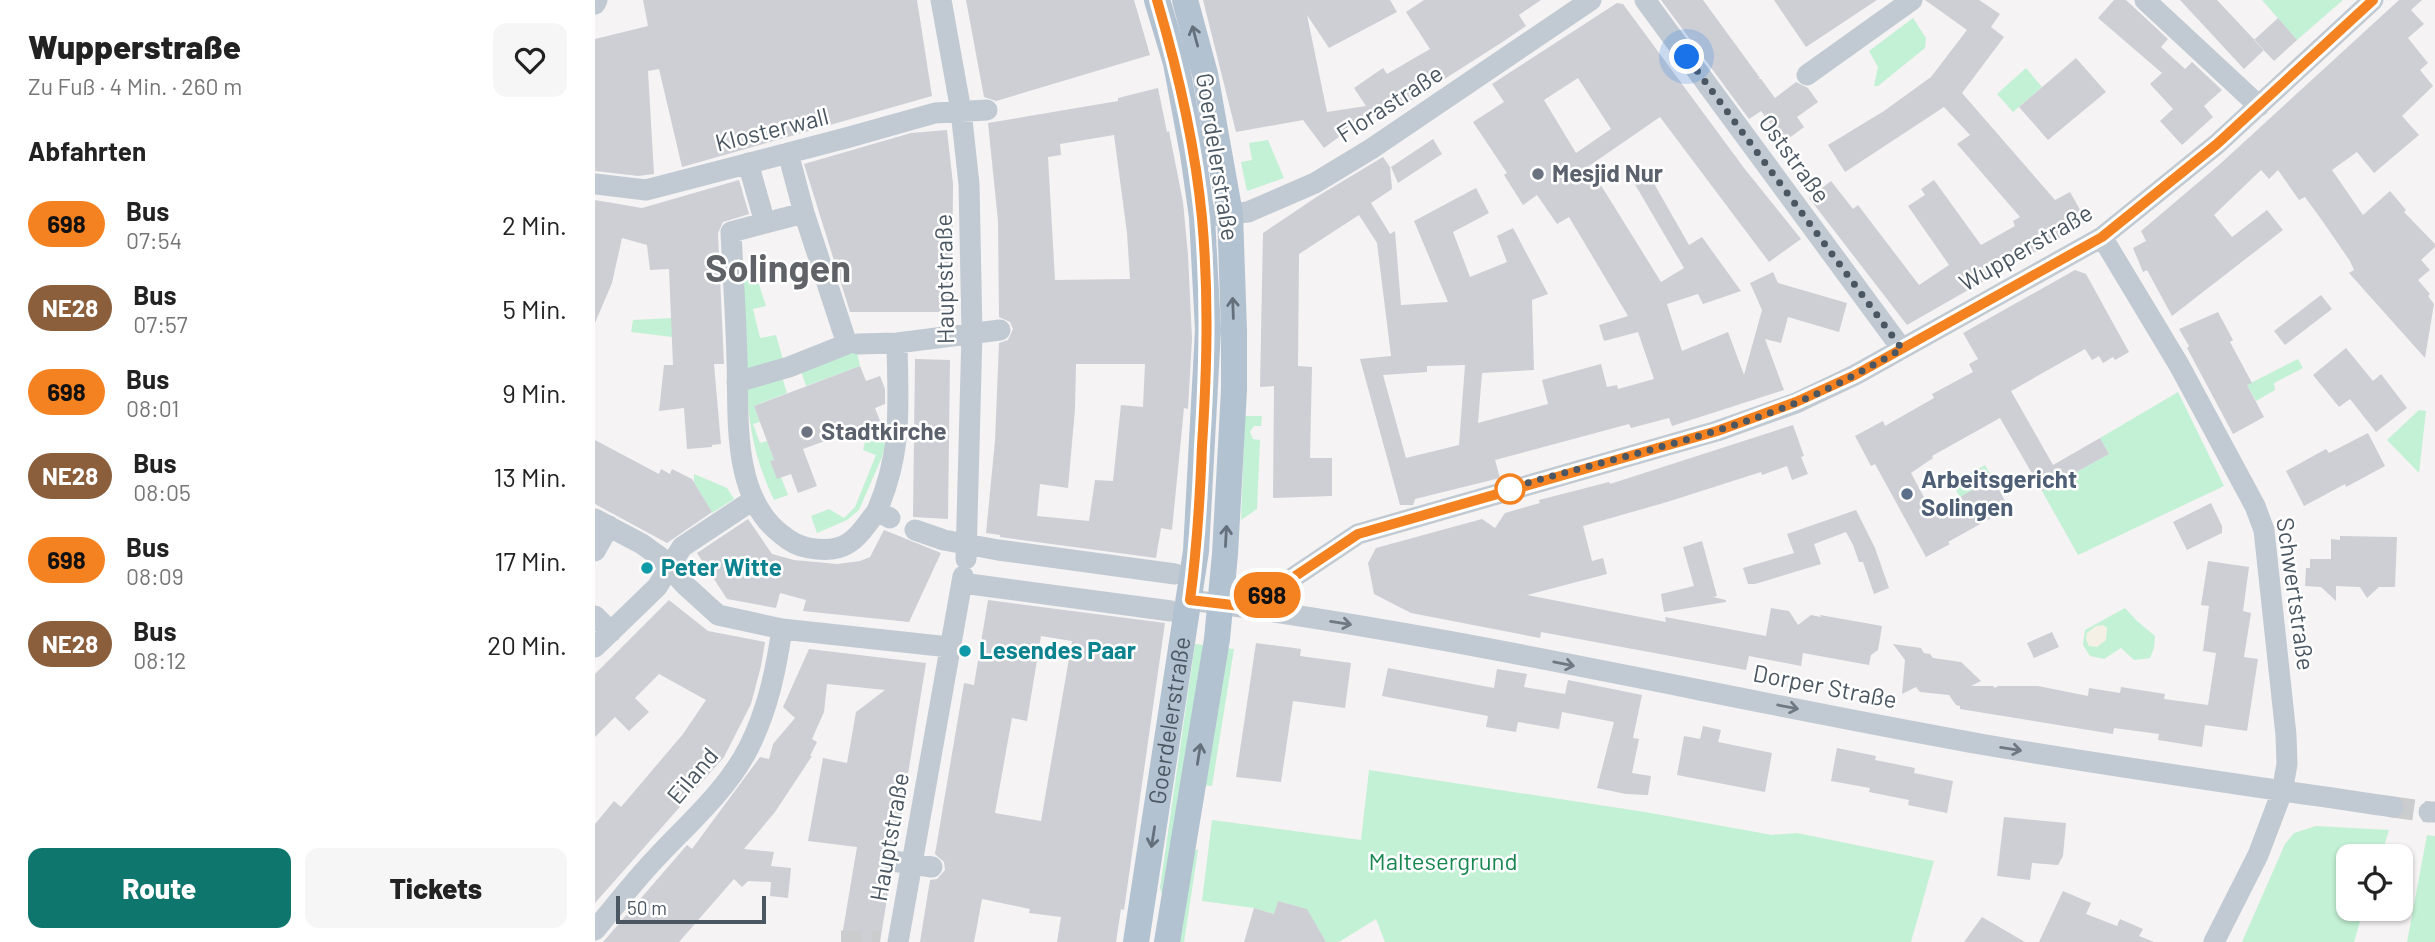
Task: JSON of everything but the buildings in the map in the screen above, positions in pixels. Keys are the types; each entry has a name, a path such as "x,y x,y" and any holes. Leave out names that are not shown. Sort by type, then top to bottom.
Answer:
{"main road":[{"name":"Goerdelerstraße","path":"1136,942 1181,605 1198,536 1208,330 1202,217 1193,154 1175,63 1157,0"},
{"name":"Goerdelerstraße","path":"1167,942 1221,604 1234,390 1230,214 1206,74 1185,0"}],"street":[{"name":"Hauptstraße","path":"892,941 913,863 964,566 972,333 969,184 961,111 941,0"},
{"name":"Florastraße","path":"1202,217 1248,212 1315,183 1371,149 1591,0"},
{"name":"Oststraße","path":"1645,0 1902,349"},
{"path":"1807,75 1912,0"},
{"path":"2145,0 2259,106"},
{"name":"Wupperstraße","path":"1249,607 1358,534 1717,431 1838,384 2102,237 2192,165 2372,0"},
{"name":"Klosterwall","path":"595,184 646,190 935,113 987,110"},
{"path":"737,382 789,367 847,344 804,214 788,153"},
{"path":"748,163 765,223"},
{"path":"804,214 731,232 740,451 753,500 770,526 793,543 817,550 843,548 883,514 899,420 897,343"},
{"name":"Schwertstraße","path":"2102,237 2179,365 2255,506 2264,530 2287,764 2282,792 2258,855 2214,942"},
{"path":"858,344 897,343 1000,330"},
{"path":"595,648 657,587 682,547 753,500"},
{"path":"595,551 602,523 642,544 671,566 685,585 718,615 782,629 949,647"},
{"path":"915,530 944,540 964,566 1181,605 1221,604 1249,607"},
{"path":"964,566 1175,574"},
{"name":"Dorper Straße","path":"1249,607 1358,625 1986,744 2282,792 2393,807"},
{"path":"595,616 611,632"},
{"name":"Eiland","path":"595,930 642,873 707,804 741,761 771,693 782,629"}],"green space":[{"path":"2262,0 2343,0 2297,40"},
{"path":"1913,18 1926,38 1925,48 1878,86 1874,86 1878,67 1869,51"},
{"path":"2026,68 2042,87 2013,112 1997,94"},
{"path":"1268,140 1284,178 1247,191 1241,162 1252,160 1249,143"},
{"path":"753,266 766,306 753,309 760,338 776,335 784,363 746,375 739,268"},
{"path":"672,318 672,337 631,332 633,320"},
{"path":"857,352 860,366 806,386 801,371"},
{"path":"2298,359 2303,368 2274,383 2275,390 2256,401 2247,385"},
{"path":"782,377 787,393 754,406 760,422 753,424 760,443 767,441 774,460 770,461 777,478 781,477 788,495 774,500 755,446 747,388"},
{"path":"2178,392 2224,486 2078,555 2042,491 2109,454 2100,438"},
{"path":"2419,410 2426,411 2419,473 2387,440"},
{"path":"1245,416 1262,416 1261,426 1254,426 1250,432 1253,439 1260,440 1257,509 1241,520"},
{"path":"882,428 885,446 882,457 859,510 847,520 817,533 811,516 829,509 844,518 855,507 876,455 863,450 867,434"},
{"path":"1985,465 1993,479 1960,497 1952,483"},
{"path":"694,474 727,488 734,499 712,513 694,482"},
{"path":"2125,608 2155,636 2150,658 2134,660 2121,648 2104,659 2090,656 2083,645 2085,630"},
{"path":"1195,644 1204,645 1163,897 1160,888"},
{"path":"1225,648 1234,649 1212,786 1204,785"},
{"name":"Maltesergrund","path":"1369,770 1645,812 1772,835 1797,833 1934,861 1911,942 1385,942 1376,919 1339,942 1326,942 1306,909 1278,901 1274,914 1254,908 1202,901 1212,820 1361,840"},
{"path":"2316,826 2389,830 2385,844 2336,844 2336,921 2360,921 2354,942 2242,942 2285,844 2294,833"},
{"path":"2427,835 2435,836 2435,942 2407,942"},
{"path":"1193,849 1198,850 1184,942 1177,942"}],"sand":[{"path":"2103,625 2107,628 2106,640 2097,647 2089,646 2087,633 2096,626"}],"tunnel":[{"path":"2393,807 2429,812"},
{"path":"841,941 880,941"}],"bus line":[{"name":"698","path":"1157,0 1186,114 1202,217 1208,330 1198,536 1190,600 1249,607 1358,534 1717,431 1796,402 1855,375 2102,237 2217,144 2373,0"}],"place":[{"name":"Mesjid Nur","path":"1538,174"},
{"name":"Stadtkirche","path":"807,432"},
{"name":"Arbeitsgericht Solingen","path":"1907,494"},
{"name":"Peter Witte","path":"647,568"},
{"name":"Lesendes Paar","path":"965,651"}],"district":[{"name":"Solingen","path":"778,269"}],"route":[{"path":"1510,489 1507,489 1717,431 1838,384 1902,349 1687,57"}]}
